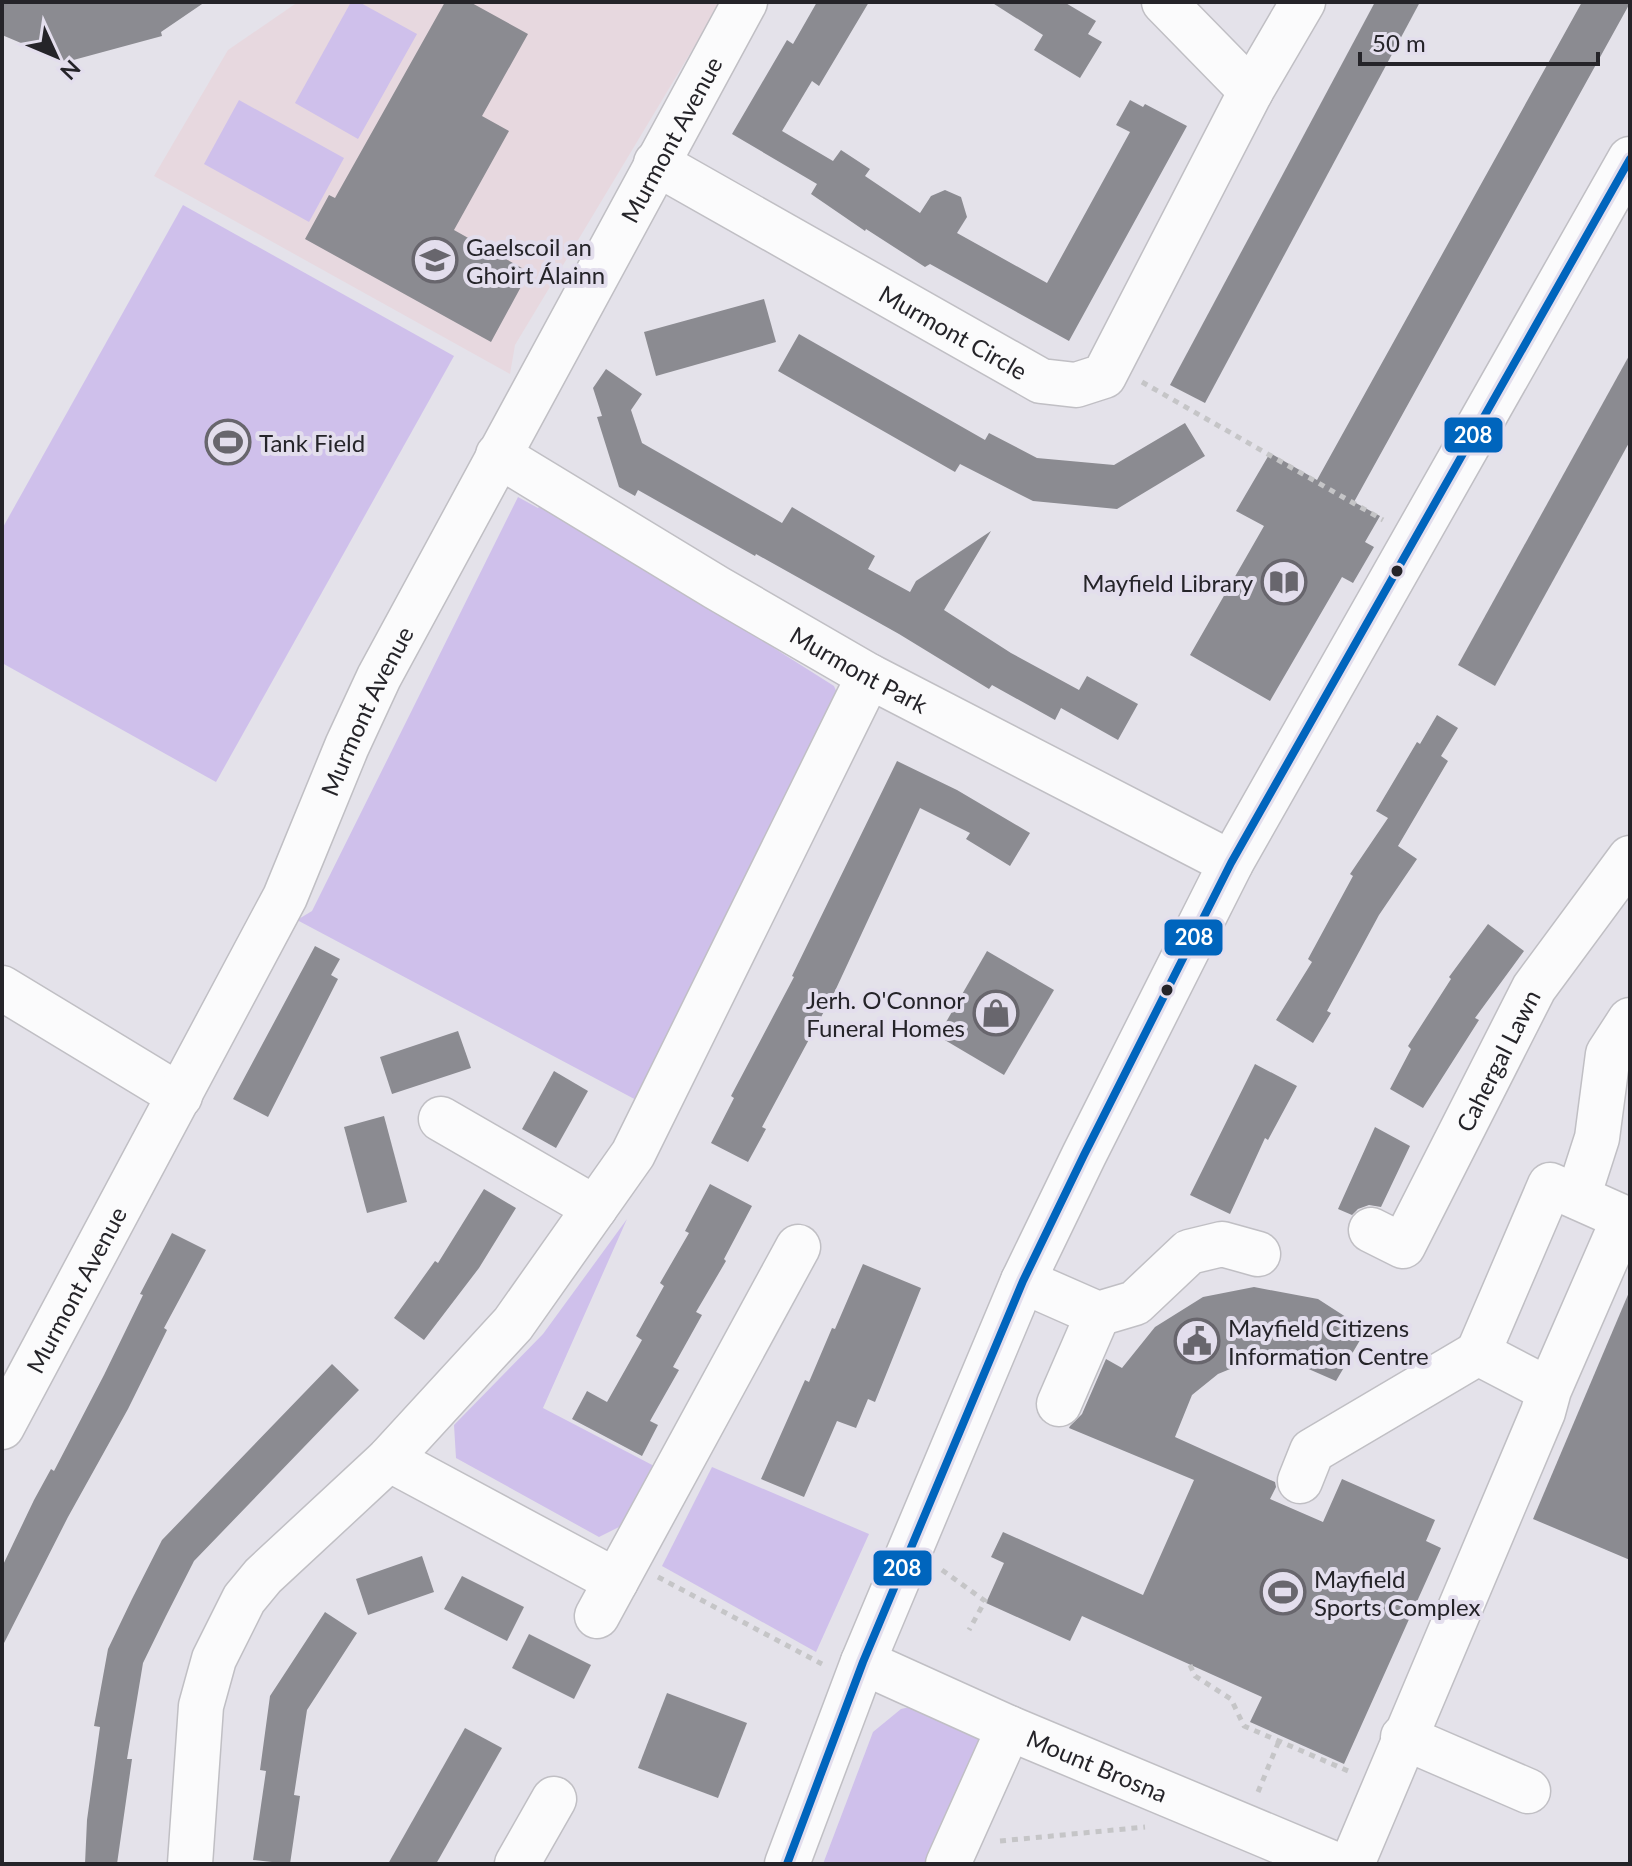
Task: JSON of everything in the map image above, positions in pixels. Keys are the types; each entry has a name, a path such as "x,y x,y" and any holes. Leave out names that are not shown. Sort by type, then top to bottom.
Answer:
{"street":[{"name":"Murmont Avenue","path":"2,1427 285,897 379,677 745,2"},
{"path":"1164,2 1251,91"},
{"name":"Murmont Circle","path":"656,163 1041,381 1076,385 1104,376 1251,91 1303,2"},
{"path":"787,1864 859,1672 1023,1281 1231,863 1630,159"},
{"name":"Murmont Park","path":"498,455 703,580 869,676 1231,863"},
{"path":"190,1864 201,1706 214,1659 244,1599 263,1576 389,1459 513,1324 633,1154 869,676"},
{"name":"Cahergal Lawn","path":"1371,1230 1403,1246 1534,988 1630,858"},
{"path":"2,988 180,1096"},
{"path":"1578,1197 1597,1138 1608,1054 1630,1020"},
{"path":"441,1119 595,1208"},
{"path":"1300,1481 1312,1451 1478,1353 1550,1185 1624,1218 1352,1864"},
{"path":"1023,1281 1098,1314 1135,1303 1189,1252 1222,1244 1258,1254"},
{"path":"389,1459 613,1586 798,1247"},
{"path":"1059,1404 1098,1314"},
{"path":"1478,1353 1549,1390"},
{"name":"Mount Brosna","path":"859,1672 1009,1728 1334,1864"},
{"path":"952,1854 1009,1728"},
{"path":"1403,1737 1528,1791"},
{"path":"517,1864 554,1799"}],"path":[{"path":"1141,381 1385,521"},
{"path":"934,1564 985,1601 969,1630"},
{"path":"613,1586 859,1672"},
{"path":"1190,1665 1195,1676 1231,1699 1244,1726 1383,1786"},
{"path":"1244,1827 1279,1741"},
{"path":"952,1854 1142,1828 1203,1809"}],"shaded area":[{"name":"Gaelscoil an Ghoirt Álainn","path":"298,2 721,2 515,345 510,374 154,176 228,50"},
{"path":"351,2 359,2 417,34 358,139 295,103"},
{"path":"239,100 344,158 309,222 204,164"},
{"name":"Tank Field","path":"183,205 454,356 216,782 2,663 2,529"},
{"path":"518,497 538,508 543,502 834,686 840,700 640,1102 297,920 312,911"},
{"path":"627,1219 543,1408 658,1468 623,1525 599,1537 456,1458 454,1425 543,1334"},
{"path":"712,1467 869,1534 816,1652 662,1566"},
{"path":"923,1704 975,1729 980,1740 934,1864 823,1864 873,1732 901,1709"}],"building":[{"path":"2,2 205,2 161,32 162,36 66,62 2,35"},
{"name":"Gaelscoil an Ghoirt Álainn","path":"445,2 470,2 528,34 482,116 509,131 454,230 529,272 491,342 305,239 329,195 335,198"},
{"path":"817,2 869,2 819,86 812,81 782,131 833,161 841,150 870,169 865,176 920,213 931,196 945,190 961,197 967,217 957,233 1047,283 1130,132 1116,125 1130,100 1143,107 1145,104 1187,126 1069,341 930,264 925,267 865,231 811,194 817,184 732,134 787,40 793,44"},
{"path":"991,2 1064,2 1096,21 1088,34 1102,42 1080,78 1034,50 1043,35"},
{"path":"1375,2 1420,2 1205,403 1170,385"},
{"path":"1582,2 1630,3 1354,502 1380,516 1365,542 1374,547 1353,583 1342,577 1270,701 1190,655 1264,526 1236,511 1270,453 1317,480"},
{"path":"764,299 776,342 656,376 644,332"},
{"path":"799,334 985,440 989,433 1037,458 1114,465 1185,423 1205,456 1117,509 1033,501 960,464 955,472 778,371"},
{"path":"1630,354 1630,441 1495,686 1458,665"},
{"path":"606,369 642,394 631,410 642,443 782,523 792,507 875,556 868,569 910,592 916,581 991,531 944,610 1011,653 1079,690 1087,676 1138,704 1118,740 1061,708 1055,720 992,685 989,689 899,634 756,554 638,490 635,496 619,487 597,417 602,416 593,388"},
{"path":"1437,715 1458,728 1441,756 1448,761 1398,846 1417,859 1379,915 1313,1043 1276,1020 1312,962 1308,959 1353,876 1350,874 1388,818 1376,811 1417,742 1420,744"},
{"path":"897,761 957,790 1030,833 1010,866 966,839 970,833 920,808 835,991 762,1127 766,1129 748,1162 711,1143 734,1098 731,1096 794,977"},
{"path":"1488,924 1524,951 1475,1018 1479,1020 1423,1108 1390,1089 1411,1049 1408,1046 1451,979 1449,977"},
{"path":"315,946 340,959 331,975 338,979 268,1117 233,1099"},
{"name":"Jerh. O'Connor Funeral Homes","path":"987,951 1054,990 1004,1075 938,1036"},
{"path":"458,1031 471,1068 392,1094 380,1057"},
{"path":"1255,1064 1297,1086 1268,1140 1265,1138 1230,1214 1190,1195"},
{"path":"554,1071 588,1091 556,1148 522,1129"},
{"path":"384,1116 407,1202 367,1213 344,1127"},
{"path":"1375,1127 1410,1146 1381,1207 1369,1205 1352,1215 1338,1209"},
{"path":"710,1184 752,1206 724,1259 726,1261 696,1312 702,1315 673,1367 679,1370 650,1421 658,1425 642,1456 572,1419 587,1391 607,1402 642,1340 636,1336 664,1286 660,1283 689,1233 685,1231"},
{"path":"484,1189 516,1208 479,1268 424,1340 394,1318 435,1261 438,1263"},
{"path":"172,1233 206,1250 164,1328 167,1330 128,1409 68,1517 2,1647 2,1567 34,1500 51,1469 54,1471 104,1375 143,1295 140,1294"},
{"path":"863,1264 921,1288 875,1402 868,1399 856,1428 837,1421 804,1497 761,1479 805,1380 809,1382"},
{"name":"Mayfield Sports Complex","path":"1254,1287 1318,1299 1366,1330 1336,1381 1288,1360 1252,1360 1218,1374 1192,1395 1175,1437 1275,1482 1270,1499 1323,1522 1342,1479 1435,1520 1426,1541 1441,1548 1344,1764 1250,1722 1262,1697 1082,1616 1070,1641 986,1603 1004,1563 991,1557 1003,1532 1143,1595 1194,1480 1069,1428 1082,1414 1106,1359 1122,1368 1155,1327 1203,1297"},
{"path":"1630,1290 1630,1560 1533,1519"},
{"path":"332,1364 359,1390 194,1561 166,1616 143,1663 127,1759 132,1759 117,1864 85,1864 87,1820 100,1727 94,1726 108,1649 132,1599 162,1540"},
{"path":"422,1556 434,1592 368,1615 356,1579"},
{"path":"462,1576 524,1607 507,1641 444,1609"},
{"path":"325,1612 357,1633 307,1710 294,1795 300,1796 290,1864 253,1860 266,1771 260,1770 270,1696"},
{"path":"529,1634 591,1665 574,1699 512,1668"},
{"path":"667,1693 747,1723 718,1798 638,1768"},
{"path":"465,1728 502,1748 436,1864 388,1864"}],"transit line":[{"name":"208","path":"787,1864 863,1662 1023,1281 1084,1155 1231,863 1630,159"}],"place":[{"name":"Gaelscoil an Ghoirt Álainn","path":"435,260"},
{"name":"Tank Field","path":"228,442"},
{"name":"Mayfield Library","path":"1284,582"},
{"name":"Jerh. O'Connor Funeral Homes","path":"996,1013"},
{"name":"Mayfield Citizens Information Centre","path":"1197,1341"},
{"name":"Mayfield Sports Complex","path":"1283,1592"}]}
